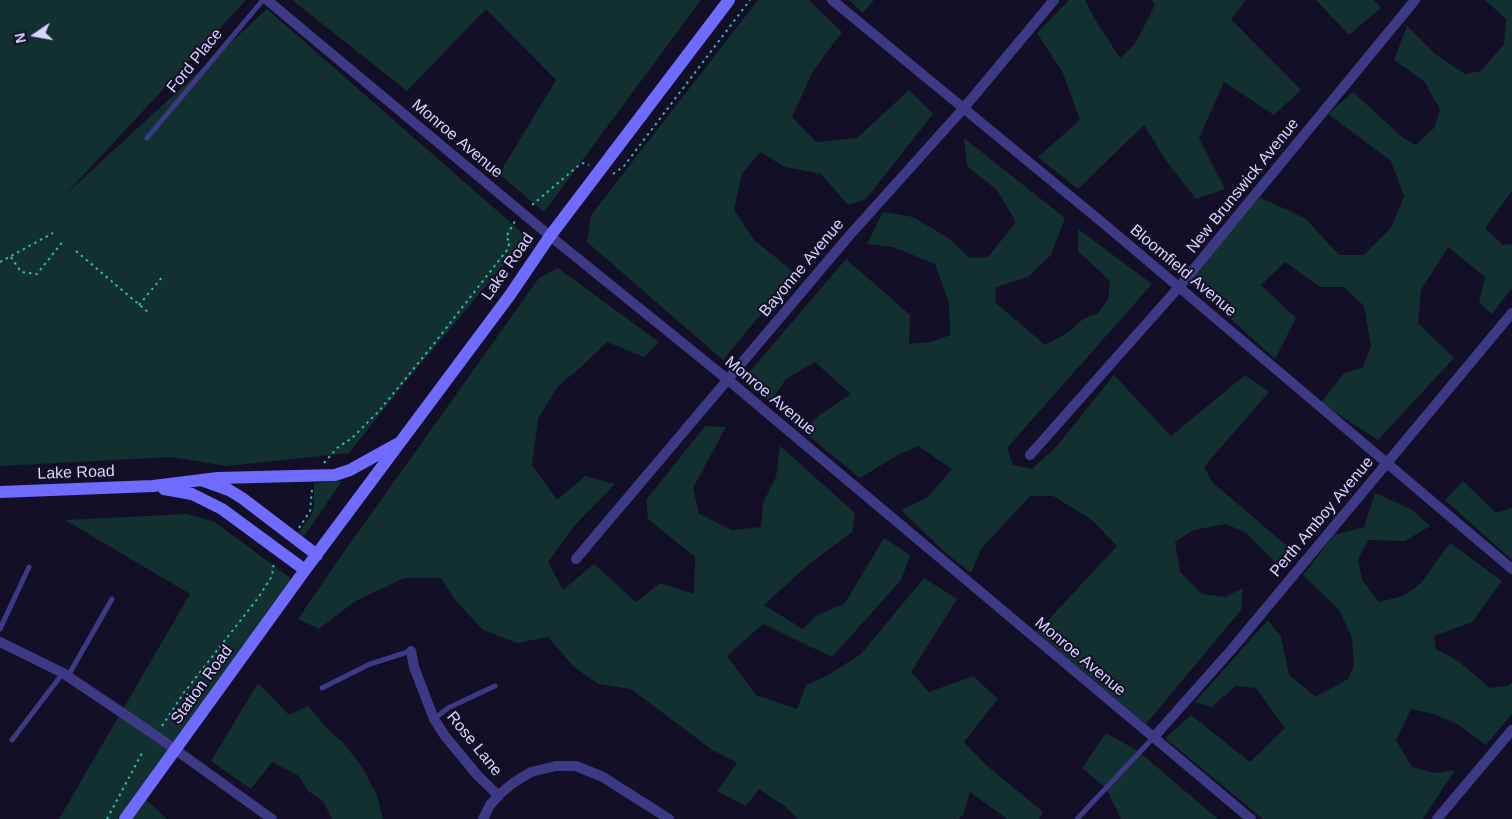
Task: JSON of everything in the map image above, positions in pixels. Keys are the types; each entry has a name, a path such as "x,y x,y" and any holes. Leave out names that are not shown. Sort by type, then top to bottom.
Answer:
{"street":[{"name":"Monroe Avenue","path":"267,0 550,236 727,379 1250,819"},
{"name":"Lake Road","path":"153,486 192,494 210,502 305,570 510,295 550,236 729,0"},
{"name":"Bloomfield Avenue","path":"832,0 1179,287 1512,569"},
{"name":"Bayonne Avenue","path":"576,559 849,236 963,109 1054,0"},
{"name":"New Brunswick Avenue","path":"1030,455 1179,287 1415,0"},
{"name":"Perth Amboy Avenue","path":"1153,738 1232,649 1512,314"},
{"path":"203,481 218,478 335,474 350,470 403,440"},
{"name":"Lake Road","path":"0,492 153,486 203,481 230,490 316,555"},
{"name":"Station Road","path":"125,819 305,570"},
{"path":"0,642 65,675 176,750 272,819"},
{"name":"Rose Lane","path":"411,651 414,667 434,719 445,736 478,776 499,796"},
{"path":"1437,819 1512,730"},
{"path":"483,819 490,806 513,783 531,772 556,766 576,766 603,776 669,819"}],"lane":[{"name":"Ford Place","path":"147,138 263,0"},
{"path":"0,629 28,567"},
{"path":"12,740 65,675 112,600"},
{"path":"322,688 370,664 411,651"},
{"path":"434,719 448,708 495,686"},
{"path":"1077,819 1153,738"}],"path":[{"path":"611,174 624,166 750,0"},
{"path":"530,207 578,166 583,163 592,166"},
{"path":"324,463 336,448 352,438 379,411 439,338 507,250 510,242 506,237 517,220"},
{"path":"0,262 53,233"},
{"path":"11,256 21,272 37,274 64,240"},
{"path":"76,251 138,305 149,312"},
{"path":"138,305 162,276"},
{"path":"295,530 306,520 310,511 311,483"},
{"path":"162,726 183,694 258,598 272,576 274,558"},
{"path":"107,819 142,752"}],"green space":[{"path":"0,0 246,0 65,195 267,9 527,237 408,379 349,453 227,466 171,457 0,466"},
{"path":"292,0 701,0 544,212 499,174 556,80 486,9 407,91"},
{"path":"758,0 809,0 842,32 812,73 792,117 816,142 857,138 909,90 933,114 866,199 848,205 821,174 785,167 760,152 742,174 734,210 754,240 795,273 723,360 587,242 591,215"},
{"path":"849,0 874,0 863,13"},
{"path":"1069,0 1085,0 1094,18 1120,58 1135,44 1155,5 1152,0 1246,0 1231,19 1301,90 1274,115 1224,82 1199,138 1225,189 1196,199 1167,162 1144,125 1078,189 1038,157 1080,120 1063,73 1037,33"},
{"path":"1316,0 1374,0 1381,8 1349,35"},
{"path":"1485,0 1512,0 1512,191 1485,228 1503,245 1512,244 1512,288 1492,314 1479,303 1485,277 1448,247 1421,290 1418,323 1454,358 1378,440 1321,403 1343,374 1363,367 1371,346 1364,306 1344,287 1320,287 1285,262 1261,285 1296,318 1275,359 1188,280 1260,197 1306,219 1339,255 1364,255 1391,228 1404,196 1391,161 1328,114 1353,92 1403,138 1416,145 1434,128 1440,110 1425,82 1394,60 1407,26 1435,54 1465,74 1481,71 1504,44 1506,19"},
{"path":"964,138 1065,218 1051,255 1028,277 996,287 995,302 1045,345 1069,332 1083,319 1098,313 1108,299 1110,281 1078,251 1078,229 1152,284 1007,448 1013,465 1032,469 1056,447 1114,375 1171,436 1245,375 1269,392 1204,467 1213,483 1292,550 1277,564 1246,533 1226,524 1193,530 1175,542 1180,572 1202,594 1225,597 1243,588 1241,610 1146,724 1037,632 1117,546 1091,519 1053,496 1030,496 981,549 971,573 948,555 901,510 928,497 952,469 918,446 898,455 860,478 804,432 818,416 851,394 815,362 786,379 770,402 742,381 846,259 910,315 909,344 931,342 950,335 949,303 935,264 893,247 867,244 883,212 913,217 947,237 970,258 988,257 1016,222 997,190 967,166"},
{"path":"558,268 659,342 644,357 607,342 558,386 538,419 532,465 557,500 585,476 615,484 575,525 548,562 563,590 594,564 636,602 660,583 694,594 695,557 648,519 646,500 705,426 726,427 693,488 699,514 732,530 761,527 763,503 776,477 780,446 855,513 852,532 809,564 764,605 803,629 816,616 845,603 884,538 910,555 901,580 832,657 763,624 727,656 756,695 797,709 806,685 828,675 861,654 924,578 957,599 911,672 929,692 973,676 998,699 964,742 986,765 1043,812 1039,819 1007,819 970,792 963,815 958,819 798,819 787,808 759,789 746,806 717,791 737,763 711,749 631,689 598,684 574,667 548,637 517,643 483,630 455,600 441,578 404,578 354,602 319,629 298,619 539,278"},
{"path":"342,481 305,535 302,536 298,533 314,508 314,483"},
{"path":"1463,481 1496,513 1512,508 1512,560 1445,500"},
{"path":"1375,493 1411,509 1430,526 1405,541 1368,540 1358,559 1362,580 1379,602 1403,596 1420,584 1450,543 1502,581 1472,622 1434,636 1436,649 1458,661 1490,688 1507,686 1512,682 1512,714 1486,745 1459,725 1434,714 1411,709 1396,740 1412,767 1435,773 1455,770 1423,819 1263,819 1165,738 1191,715 1250,762 1285,728 1256,688 1236,686 1211,707 1195,702 1268,620 1281,637 1289,675 1316,697 1348,679 1354,665 1352,638 1339,610 1303,575 1334,535 1364,527"},
{"path":"187,514 215,522 297,583 143,797 167,819 59,819 190,594 65,520"},
{"path":"258,683 289,715 308,706 331,733 342,741 362,767 377,795 383,819 332,819 323,801 308,791 299,776 272,762 251,789 211,761"},
{"path":"1106,733 1138,751 1218,819 1121,819 1106,788 1082,768"}]}
